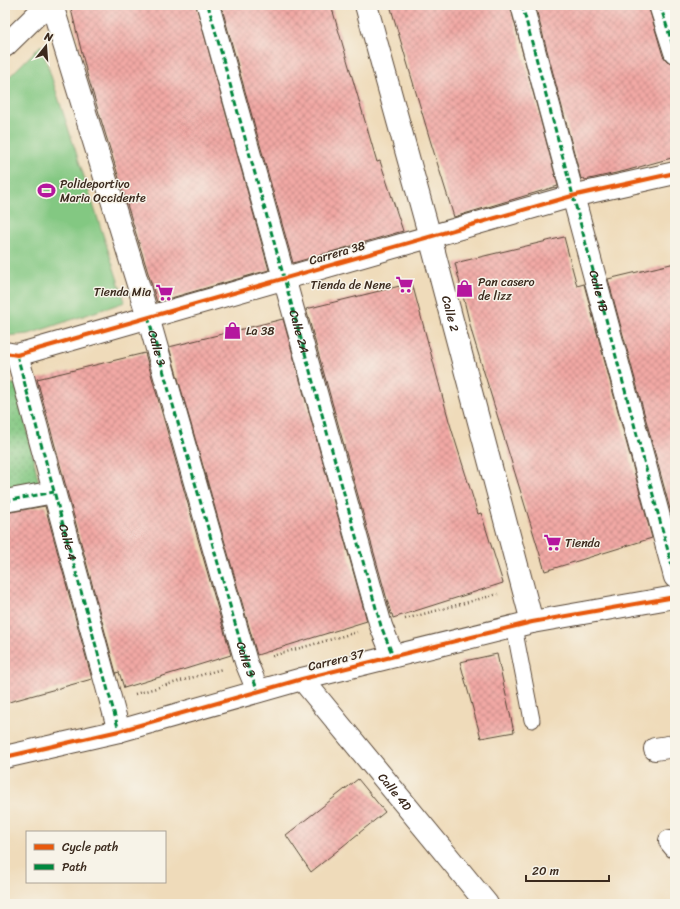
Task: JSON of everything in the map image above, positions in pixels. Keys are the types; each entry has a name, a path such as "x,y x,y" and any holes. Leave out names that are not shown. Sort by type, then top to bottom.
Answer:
{"street":[{"path":"5,46 47,5"},
{"name":"Calle 3","path":"52,5 148,317 246,662 258,691"},
{"name":"Calle 2A","path":"208,5 381,626 393,656"},
{"name":"Calle 2","path":"366,5 430,237 523,588 523,625"},
{"name":"Calle 1B","path":"522,5 675,577"},
{"path":"660,5 675,52"},
{"name":"Carrera 38","path":"11,354 148,317 572,196 675,173"},
{"name":"Calle 4","path":"11,354 54,492 119,731"},
{"path":"5,501 54,492"},
{"name":"Carrera 37","path":"5,756 119,731 302,679 523,625 675,597"},
{"name":"Calle 4D","path":"302,679 487,904"}],"lane":[{"path":"523,625 532,720"}],"path":[{"path":"111,701 246,662 523,588"}],"green space":[{"name":"Polideportivo Maria Occidente","path":"41,45 125,302 29,334 5,336 5,81"},
{"path":"5,384 17,384 40,488 5,492"}],"building":[{"path":"70,5 196,5 269,270 157,302 87,74"},
{"path":"221,5 331,5 377,162 380,161 403,231 293,263"},
{"path":"390,5 510,5 558,186 454,217"},
{"path":"535,5 648,5 663,56 667,61 675,64 675,157 625,171 585,180 584,178 581,179"},
{"path":"564,237 577,286 584,284 652,538 545,571 472,333 455,263"},
{"path":"675,263 675,524 674,524 608,279"},
{"path":"412,283 449,421 478,514 481,513 503,583 393,618 306,309"},
{"path":"283,319 367,621 257,655 169,347"},
{"path":"145,353 231,655 124,688 119,672 116,673 37,379"},
{"path":"45,506 92,679 5,703 5,513"},
{"path":"497,654 514,732 481,738 460,662"},
{"path":"358,779 385,812 311,872 286,835"}],"marked path":[{"path":"208,5 381,626 393,656"},
{"path":"522,5 675,577"},
{"path":"660,5 675,52"},
{"path":"148,317 246,662 258,691"},
{"path":"17,355 119,731"},
{"path":"5,501 54,492"}],"cycle path":[{"path":"5,353 17,355 572,196 675,173"},
{"path":"5,757 119,731 302,679 532,622 675,597"}],"place":[{"name":"Polideportivo Maria Occidente","path":"47,191"},
{"name":"Tienda de Nene","path":"404,285"},
{"name":"Pan casero de lizz","path":"465,289"},
{"name":"Tienda Mia","path":"164,292"},
{"name":"La 38","path":"233,331"},
{"name":"Tienda","path":"552,543"}]}
